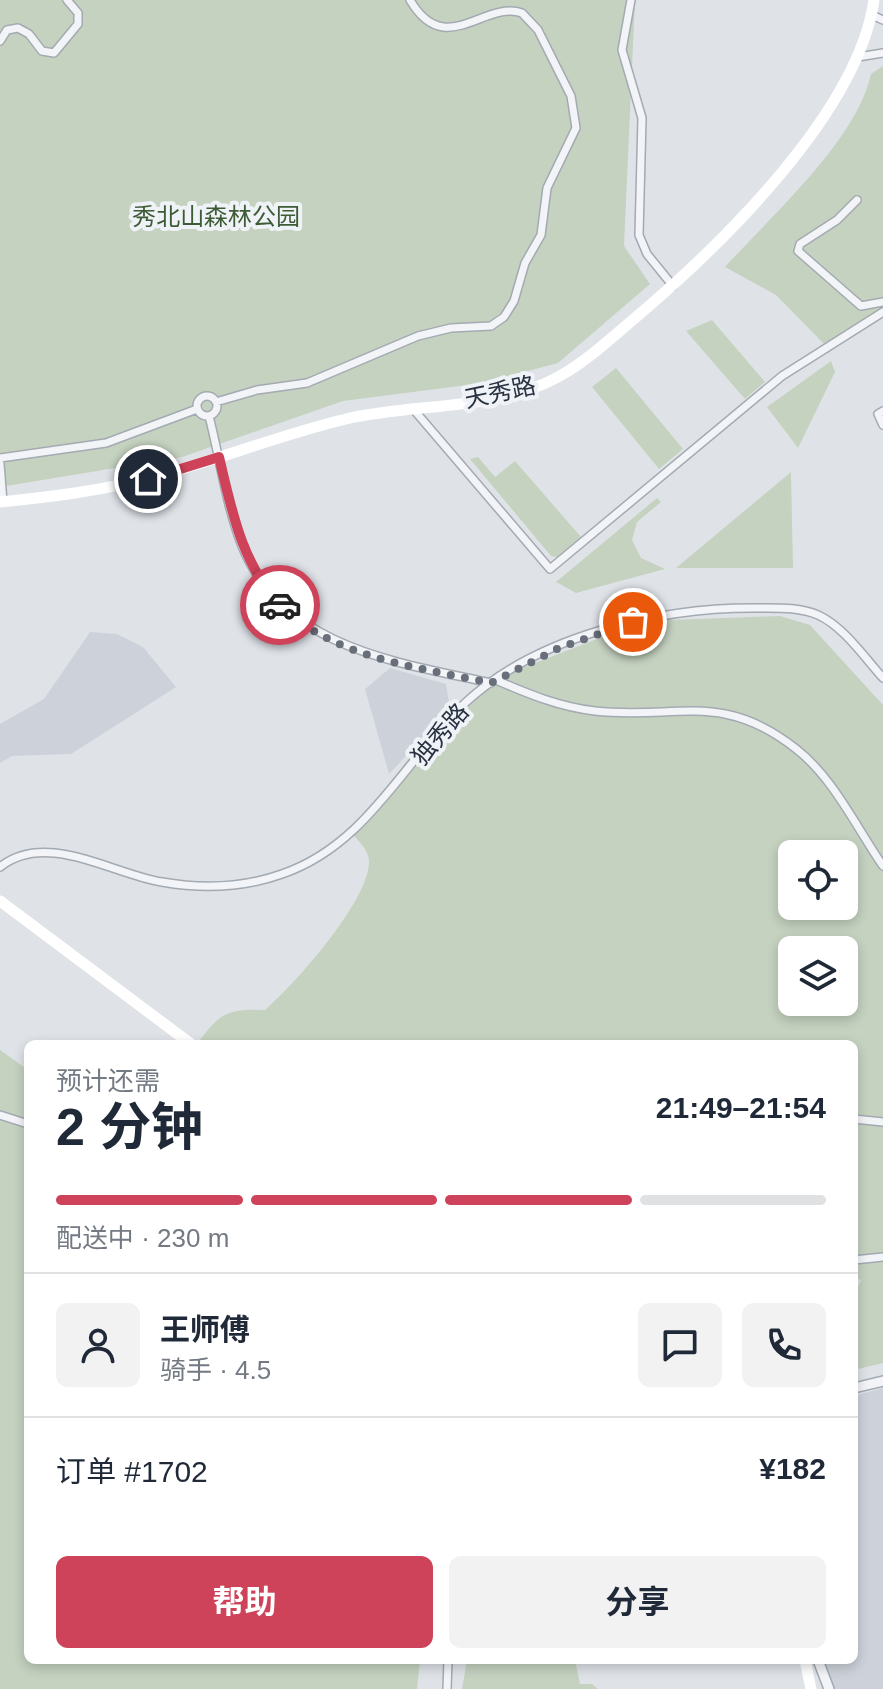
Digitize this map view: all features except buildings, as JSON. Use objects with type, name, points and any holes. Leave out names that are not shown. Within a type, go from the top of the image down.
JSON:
[{"type":"main road","name":"天秀路","points":[[1,502],[91,491],[148,479],[347,419],[499,396],[560,376],[673,286],[773,182],[831,103],[858,57],[877,18],[874,0]]},
{"type":"main road","points":[[0,901],[186,1040]]},
{"type":"main road","points":[[806,1664],[811,1689]]},
{"type":"street","points":[[0,41],[7,30],[18,28],[29,34],[42,51],[54,53],[78,24],[78,13],[67,0]]},
{"type":"street","points":[[1,502],[0,461],[106,443],[197,409],[203,397],[216,402],[257,390],[307,383],[429,332],[491,326],[499,321],[514,301],[525,263],[541,235],[547,188],[576,128],[571,96],[543,39],[522,13],[511,9],[463,26],[448,25],[423,19],[410,0]]},
{"type":"street","points":[[631,0],[622,50],[642,118],[639,235],[647,254],[673,286]]},
{"type":"street","points":[[858,57],[883,53]]},
{"type":"street","points":[[857,200],[837,220],[800,244],[798,251],[861,306],[883,302]]},
{"type":"street","points":[[412,408],[550,569],[782,376],[883,312]]},
{"type":"street","points":[[209,416],[216,410],[216,402]]},
{"type":"street","points":[[197,409],[209,416],[232,514],[248,559],[264,586],[292,616],[343,644],[494,681],[582,709],[624,712],[703,709],[753,723],[795,748],[813,766],[883,866]]},
{"type":"street","points":[[883,411],[878,414],[883,425]]},
{"type":"street","name":"独秀路","points":[[0,867],[20,856],[50,852],[140,878],[203,886],[252,882],[291,871],[323,855],[354,830],[456,712],[494,681],[559,648],[633,622],[677,612],[737,608],[791,609],[822,617],[883,678]]},
{"type":"street","points":[[0,1115],[24,1123]]},
{"type":"street","points":[[858,1119],[883,1122]]},
{"type":"street","points":[[858,1260],[883,1257]]},
{"type":"street","points":[[858,1387],[883,1381]]},
{"type":"street","points":[[447,1689],[448,1664]]},
{"type":"street","points":[[820,1664],[829,1689]]},
{"type":"shaded area","points":[[90,632],[117,634],[143,647],[176,687],[71,754],[12,756],[0,763],[0,724],[44,699]]},
{"type":"shaded area","points":[[390,668],[446,684],[450,709],[389,774],[365,689]]},
{"type":"shaded area","points":[[883,1388],[883,1689],[828,1689],[822,1664],[858,1664],[858,1395]]},
{"type":"green space","name":"秀北山森林公园","points":[[0,0],[635,0],[624,246],[650,284],[558,363],[483,383],[343,401],[182,457],[0,487]]},
{"type":"green space","points":[[883,66],[883,313],[827,347],[776,295],[725,267],[831,151],[863,99],[871,74]]},
{"type":"green space","points":[[712,320],[765,382],[745,399],[686,331]]},
{"type":"green space","points":[[831,361],[835,372],[798,448],[767,407]]},
{"type":"green space","points":[[616,368],[683,449],[659,469],[592,387]]},
{"type":"green space","points":[[478,457],[495,477],[515,461],[581,537],[557,557],[551,556],[470,459]]},
{"type":"green space","points":[[791,472],[793,568],[676,568]]},
{"type":"green space","points":[[657,498],[661,502],[637,522],[632,540],[641,558],[665,569],[576,593],[556,582]]},
{"type":"green space","points":[[780,616],[810,625],[883,705],[883,1363],[858,1369],[858,1287],[861,1280],[858,1279],[858,1040],[200,1040],[225,1015],[265,1010],[328,942],[356,899],[369,863],[366,850],[350,832],[445,714],[499,677],[623,629],[669,620]]},
{"type":"green space","points":[[0,1050],[24,1067],[24,1664],[420,1664],[417,1689],[0,1689]]},
{"type":"green space","points":[[466,1664],[576,1664],[580,1684],[592,1684],[598,1689],[462,1689]]},
{"type":"way so far","points":[[280,605],[307,628],[343,644],[491,683],[559,648],[633,622]]},
{"type":"route","points":[[148,479],[219,457],[242,545],[255,573],[280,605]]}]
